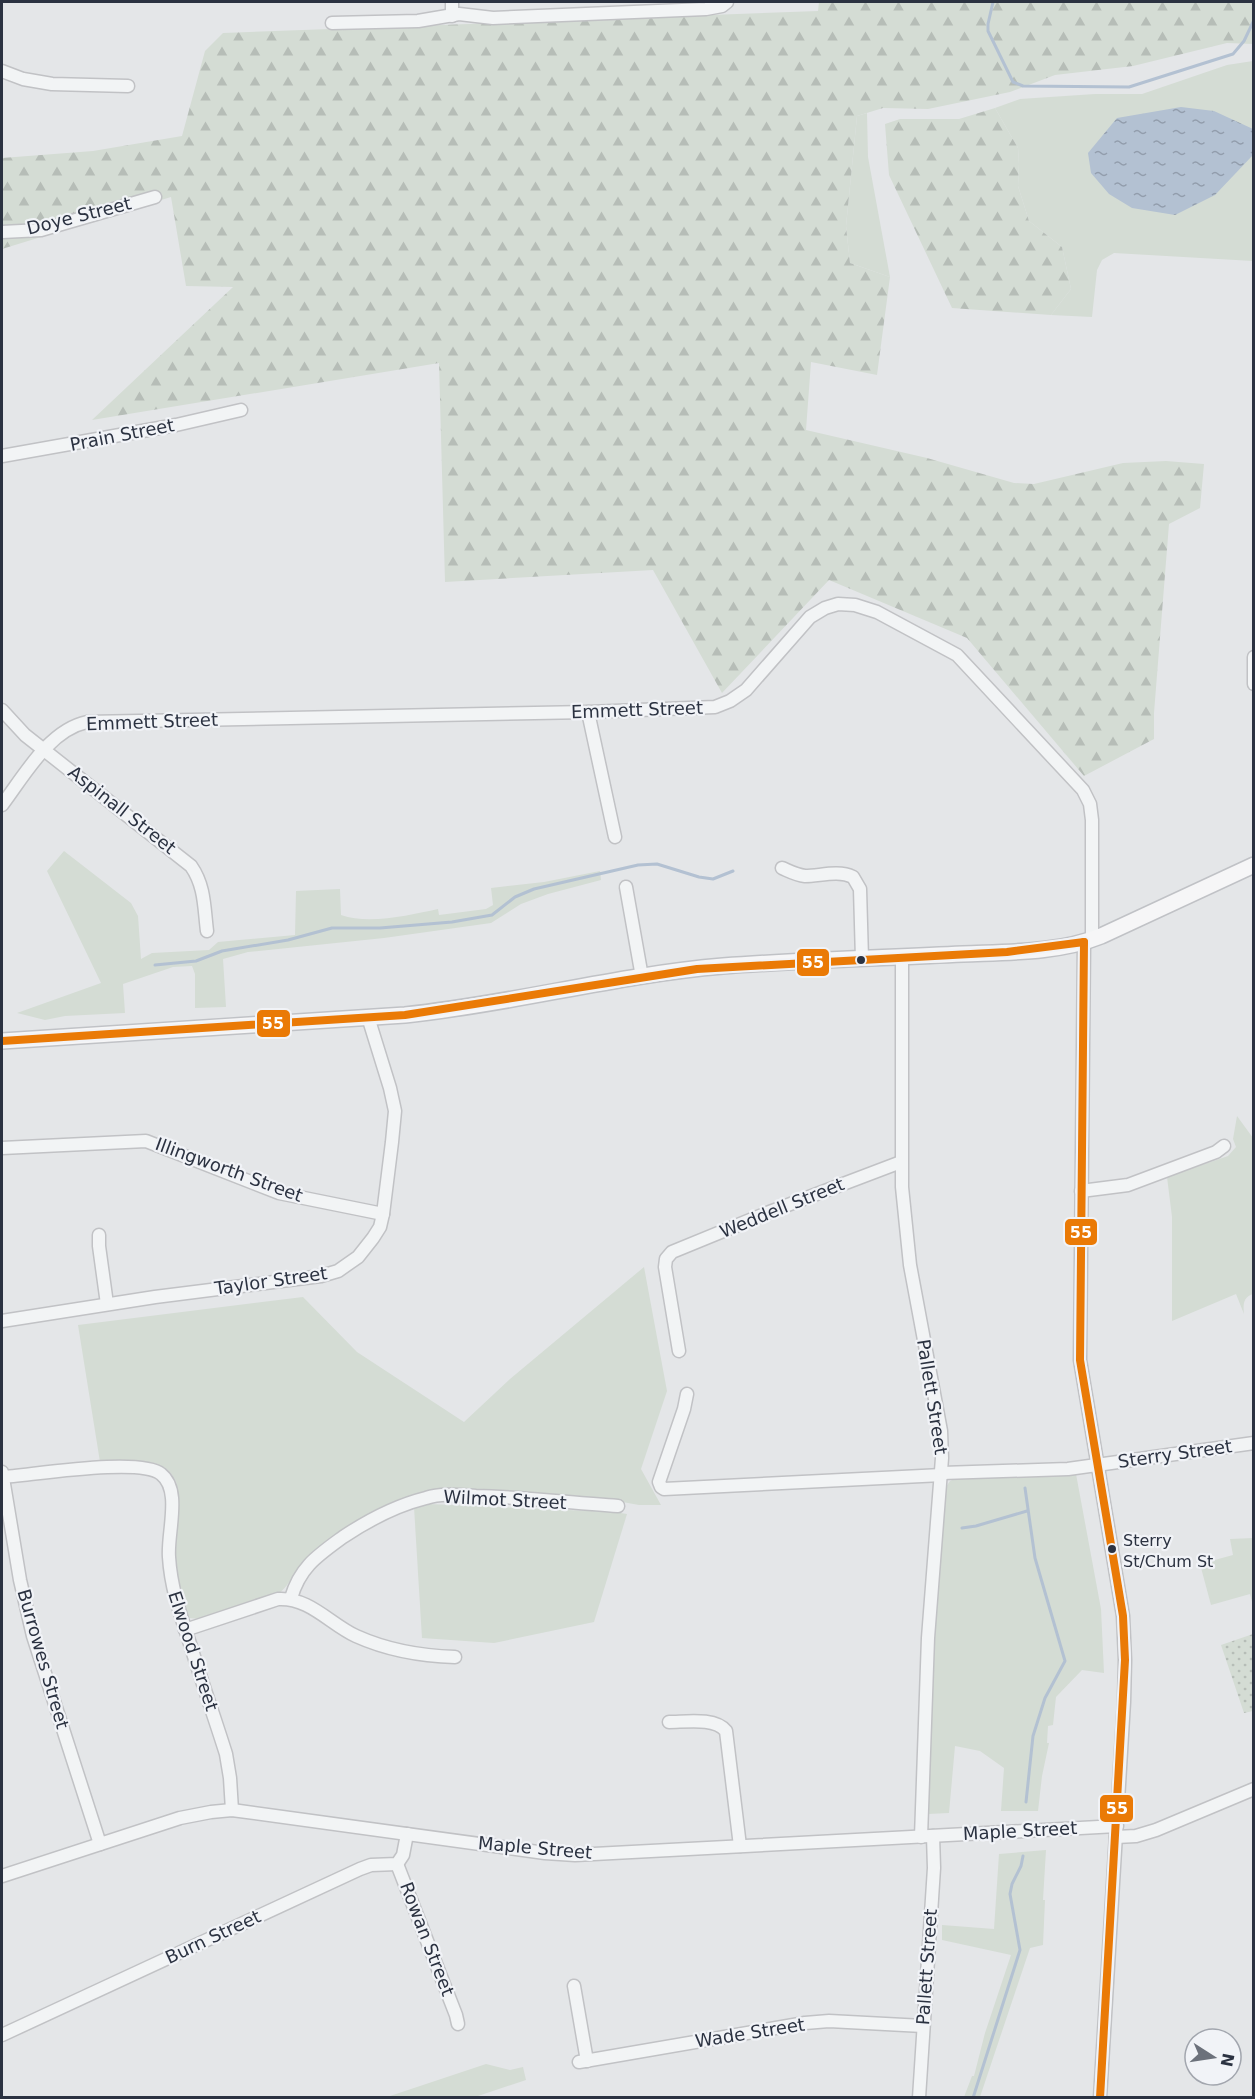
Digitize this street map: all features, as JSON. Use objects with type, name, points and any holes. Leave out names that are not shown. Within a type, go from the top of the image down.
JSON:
[{"type":"main road","points":[[2,1041],[445,1010],[663,973],[726,966],[1007,952],[1088,941],[1254,865]]},
{"type":"street","points":[[452,2],[452,16]]},
{"type":"street","points":[[332,23],[396,22],[452,16],[469,9],[493,18],[706,9],[722,6],[727,2]]},
{"type":"street","points":[[2,71],[23,79],[52,84],[128,86]]},
{"type":"street","name":"Doye Street","points":[[2,232],[41,230],[155,197]]},
{"type":"street","name":"Prain Street","points":[[2,456],[165,428],[241,410]]},
{"type":"street","name":"Emmett Street","points":[[2,805],[44,750],[60,733],[78,724],[715,707],[730,701],[746,690],[810,617],[825,608],[838,604],[855,605],[877,612],[937,642],[957,655],[1083,790],[1090,804],[1092,820],[1081,1191],[1080,1360],[1125,1638],[1125,1680],[1100,2097]]},
{"type":"street","points":[[1254,657],[1254,684]]},
{"type":"street","name":"Aspinall Street","points":[[2,710],[25,735],[191,866],[203,890],[207,931]]},
{"type":"street","points":[[588,712],[615,837]]},
{"type":"street","points":[[782,868],[804,876],[840,874],[853,877],[860,890],[862,959]]},
{"type":"street","points":[[626,887],[642,977]]},
{"type":"street","name":"Pallett Street","points":[[902,957],[901,1162],[908,1249],[941,1431],[942,1474],[928,1638],[927,1837],[934,1868],[919,2097]]},
{"type":"street","name":"Taylor Street","points":[[2,1321],[107,1304],[329,1274],[348,1265],[367,1247],[380,1227],[395,1111],[368,1017]]},
{"type":"street","name":"Illingworth Street","points":[[2,1148],[146,1140],[279,1193],[383,1214]]},
{"type":"street","points":[[1081,1191],[1128,1185],[1216,1152],[1224,1146]]},
{"type":"street","name":"Weddell Street","points":[[679,1351],[665,1267],[666,1259],[672,1252],[901,1162]]},
{"type":"street","points":[[99,1235],[107,1304]]},
{"type":"street","points":[[687,1394],[659,1482],[661,1487],[667,1490],[942,1474],[1068,1470],[1097,1466]]},
{"type":"street","name":"Sterry Street","points":[[1097,1466],[1143,1457],[1254,1443]]},
{"type":"street","name":"Elwood Street","points":[[2,1474],[126,1466],[151,1469],[160,1473],[167,1480],[173,1500],[168,1547],[172,1585],[226,1754],[232,1810]]},
{"type":"street","name":"Burrowes Street","points":[[2,1474],[20,1580],[33,1636],[100,1844]]},
{"type":"street","name":"Wilmot Street","points":[[291,1598],[298,1577],[329,1547],[367,1523],[426,1498],[439,1496],[499,1497],[618,1506]]},
{"type":"street","points":[[185,1630],[278,1599],[291,1598],[304,1603],[349,1632],[366,1640],[417,1654],[455,1657]]},
{"type":"street","points":[[669,1722],[713,1723],[723,1727],[726,1731],[740,1846]]},
{"type":"street","name":"Maple Street","points":[[2,1876],[187,1816],[232,1810],[545,1853],[575,1855],[927,1837],[1116,1831],[1136,1836],[1156,1830],[1254,1789]]},
{"type":"street","points":[[398,1864],[403,1856],[407,1834]]},
{"type":"street","name":"Rowan Street","points":[[398,1864],[461,2019]]},
{"type":"street","name":"Burn Street","points":[[2,2035],[360,1869],[371,1865],[398,1864]]},
{"type":"street","name":"Wade Street","points":[[574,1986],[583,2061],[805,2023],[829,2021],[923,2026]]},
{"type":"green space","points":[[819,2],[1253,2],[1253,44],[1227,43],[1133,66],[1055,75],[1010,92],[928,109],[883,108],[857,116],[846,226],[850,263],[890,277],[877,375],[811,362],[806,430],[927,458],[1014,483],[1034,484],[1123,463],[1166,461],[1204,464],[1200,508],[1169,524],[1154,713],[1154,739],[1084,776],[967,638],[829,580],[722,693],[653,570],[445,582],[439,363],[92,420],[233,287],[186,286],[171,197],[2,249],[2,158],[93,151],[182,136],[205,51],[223,33],[818,11]]},
{"type":"green space","points":[[1253,61],[1253,261],[1114,253],[1102,260],[1097,270],[1092,317],[1051,315],[1071,289],[1062,247],[1029,221],[1018,186],[1018,148],[995,108],[1020,99],[1095,94],[1142,94],[1227,65]]},
{"type":"green space","points":[[995,108],[1018,148],[1018,186],[1029,221],[1062,247],[1071,289],[1051,315],[952,308],[889,175],[885,124],[900,119],[959,119]]},
{"type":"green space","points":[[867,113],[868,157],[890,277],[850,263],[846,226],[857,116]]},
{"type":"green space","points":[[64,851],[131,903],[138,916],[141,959],[152,953],[209,950],[218,942],[295,935],[296,891],[340,889],[341,915],[377,919],[438,909],[439,915],[486,909],[493,905],[491,888],[544,882],[600,871],[601,880],[548,894],[521,904],[491,923],[384,938],[248,952],[223,959],[226,1007],[195,1008],[195,974],[192,966],[173,967],[123,984],[125,1013],[65,1016],[45,1020],[17,1013],[101,983],[47,871]]},
{"type":"green space","points":[[1237,1116],[1253,1138],[1253,1294],[1244,1302],[1244,1314],[1236,1294],[1172,1321],[1172,1217],[1167,1177],[1228,1156],[1236,1147],[1233,1139]]},
{"type":"green space","points":[[644,1267],[667,1391],[641,1469],[661,1505],[433,1491],[306,1559],[278,1594],[199,1619],[189,1618],[178,1591],[174,1552],[178,1496],[174,1477],[161,1466],[144,1461],[100,1462],[78,1325],[303,1297],[357,1352],[464,1422],[510,1379]]},
{"type":"green space","points":[[1076,1474],[1101,1609],[1104,1673],[1082,1670],[1056,1697],[1053,1725],[1048,1726],[1047,1743],[1049,1743],[1038,1811],[1001,1811],[1004,1768],[980,1751],[955,1746],[949,1813],[928,1814],[933,1634],[946,1487],[956,1478]]},
{"type":"green space","points":[[429,1504],[627,1514],[594,1622],[494,1643],[422,1638],[414,1507]]},
{"type":"green space","points":[[1253,1538],[1253,1606],[1250,1594],[1211,1605],[1200,1564],[1233,1555],[1230,1539]]},
{"type":"green space","points":[[1253,1634],[1253,1711],[1244,1713],[1221,1645]]},
{"type":"green space","points":[[1046,1850],[1043,1945],[1030,1948],[980,2097],[964,2097],[972,2076],[974,2076],[985,2033],[1011,1955],[942,1940],[942,1925],[994,1929],[999,1854]]},
{"type":"green space","points":[[486,2064],[510,2070],[523,2067],[526,2080],[475,2097],[387,2097]]},
{"type":"water","points":[[1181,107],[1214,111],[1253,129],[1253,155],[1215,195],[1175,215],[1132,208],[1109,194],[1091,173],[1088,153],[1117,118]]},
{"type":"waterway","points":[[993,2],[988,31],[1013,82],[1023,86],[1129,87],[1233,54],[1244,41],[1254,20]]},
{"type":"waterway","points":[[155,965],[196,961],[222,951],[288,940],[332,928],[380,928],[452,922],[492,915],[515,897],[534,889],[638,865],[657,864],[713,879],[733,871]]},
{"type":"waterway","points":[[1025,1488],[1035,1558],[1065,1661],[1045,1698],[1033,1736],[1026,1802]]},
{"type":"waterway","points":[[962,1528],[1027,1511]]},
{"type":"waterway","points":[[973,2098],[1020,1950],[1010,1894],[1023,1856]]},
{"type":"transit line","name":"55","points":[[1084,942],[1080,1360],[1123,1616],[1125,1660],[1100,2098]]},
{"type":"transit line","name":"55","points":[[2,1041],[405,1015],[697,969],[1007,952],[1084,942]]},
{"type":"place","name":"Sterry St/Chum St","points":[[1112,1549]]}]
